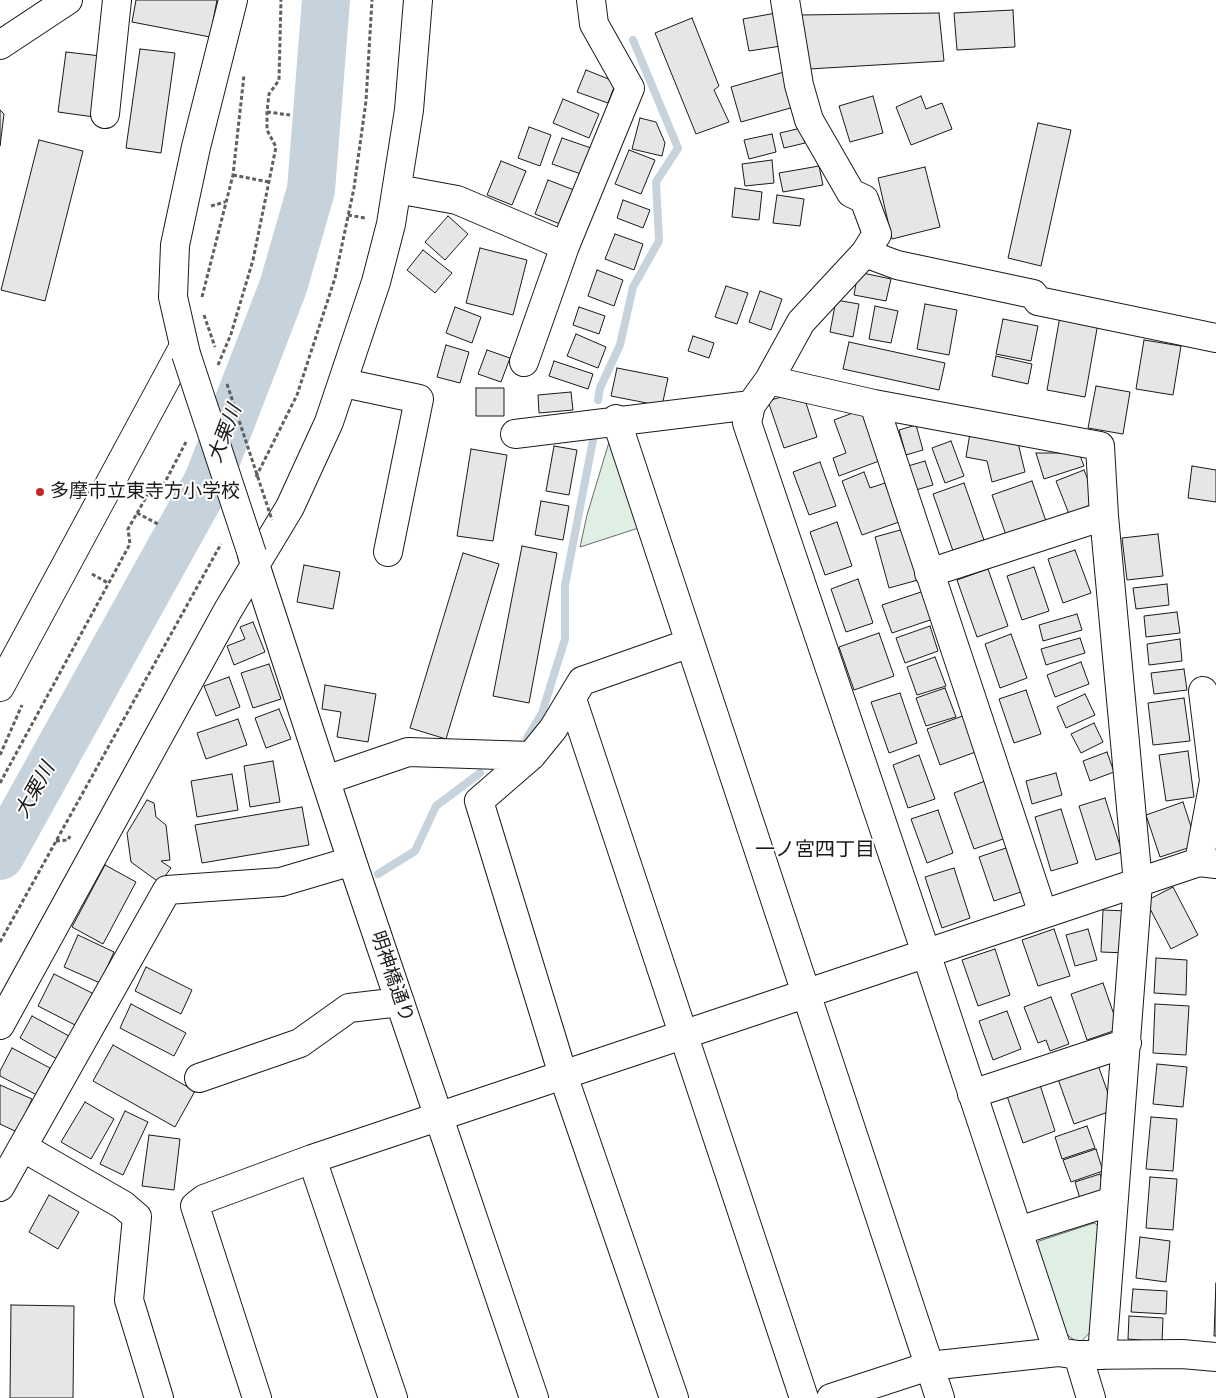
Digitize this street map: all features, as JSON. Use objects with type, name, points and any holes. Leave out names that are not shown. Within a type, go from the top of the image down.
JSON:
[{"type":"street","points":[[0,45],[68,0]]},
{"type":"street","points":[[105,114],[117,0]]},
{"type":"street","name":"明神橋通り","points":[[233,0],[196,147],[175,245],[173,297],[185,350],[352,862],[534,1398]]},
{"type":"street","points":[[0,1025],[254,560],[290,507],[329,422],[344,383],[376,282],[397,189],[409,110],[418,0]]},
{"type":"street","points":[[524,362],[565,246],[630,88],[594,24],[591,0]]},
{"type":"street","points":[[785,0],[798,85],[809,120],[851,193],[864,199],[877,234],[865,253],[801,322],[769,380],[751,405],[747,423],[1018,1231],[1079,1354],[1091,1398]]},
{"type":"street","points":[[397,189],[457,200],[565,246]]},
{"type":"street","points":[[865,253],[897,265],[1033,294],[1038,301],[1208,336]]},
{"type":"street","points":[[0,687],[185,350]]},
{"type":"street","points":[[769,380],[874,404],[1100,446],[1104,516],[1138,883],[1127,1043],[1113,1201],[1079,1354]]},
{"type":"street","points":[[344,383],[419,399],[388,552]]},
{"type":"street","points":[[874,404],[1043,914]]},
{"type":"street","points":[[515,434],[616,420],[751,405]]},
{"type":"street","points":[[616,420],[940,1398]]},
{"type":"street","points":[[929,573],[1104,516]]},
{"type":"street","points":[[674,1398],[563,1075],[479,801],[531,756],[553,729],[582,681],[690,642]]},
{"type":"street","points":[[258,1398],[195,1206],[204,1199],[312,1159],[926,953],[1138,883],[1208,863],[1214,781],[1202,691]]},
{"type":"street","points":[[572,699],[804,1398]]},
{"type":"street","points":[[326,780],[408,752],[531,756]]},
{"type":"street","points":[[0,1187],[24,1148],[167,890],[281,882],[352,862]]},
{"type":"street","points":[[199,1078],[300,1043],[349,1008],[400,1002]]},
{"type":"street","points":[[972,1094],[1127,1043]]},
{"type":"street","points":[[24,1148],[123,1205],[137,1217],[129,1300],[159,1398]]},
{"type":"street","points":[[312,1159],[393,1398]]},
{"type":"street","points":[[1018,1231],[1113,1201]]},
{"type":"street","points":[[831,1398],[929,1366],[1079,1354],[1182,1354],[1216,1357]]},
{"type":"path","points":[[200,304],[232,175],[245,67]]},
{"type":"path","points":[[268,112],[290,115]]},
{"type":"path","points":[[232,175],[269,182]]},
{"type":"path","points":[[202,309],[223,371]]},
{"type":"path","points":[[226,380],[272,520]]},
{"type":"path","points":[[137,513],[158,524]]},
{"type":"path","points":[[86,570],[108,584]]},
{"type":"green space","points":[[616,419],[651,524],[580,547],[587,515]]},
{"type":"green space","points":[[1094,1223],[1103,1228],[1094,1328],[1079,1344],[1064,1332],[1034,1252],[1039,1241]]},
{"type":"building","points":[[136,0],[217,0],[210,37],[132,22]]},
{"type":"building","points":[[1013,10],[1015,47],[957,50],[954,13]]},
{"type":"building","points":[[776,13],[781,46],[749,51],[743,19]]},
{"type":"building","points":[[939,13],[944,61],[809,69],[801,15]]},
{"type":"building","points":[[692,18],[719,86],[714,90],[729,122],[696,134],[655,33]]},
{"type":"building","points":[[140,49],[175,53],[161,153],[126,148]]},
{"type":"building","points":[[66,52],[101,56],[94,117],[58,112]]},
{"type":"building","points":[[586,70],[616,82],[608,103],[577,92]]},
{"type":"building","points":[[784,72],[794,107],[741,122],[731,87]]},
{"type":"building","points":[[873,96],[883,133],[850,142],[839,106]]},
{"type":"building","points":[[921,96],[926,109],[942,103],[952,129],[911,145],[896,107]]},
{"type":"building","points":[[563,99],[599,114],[589,138],[553,123]]},
{"type":"building","points":[[0,110],[4,114],[0,146]]},
{"type":"building","points":[[640,118],[656,122],[665,143],[662,156],[632,149]]},
{"type":"building","points":[[1038,123],[1071,130],[1041,266],[1008,258]]},
{"type":"building","points":[[529,127],[551,135],[540,166],[518,158]]},
{"type":"building","points":[[801,128],[805,143],[784,148],[780,133]]},
{"type":"building","points":[[772,134],[776,152],[749,159],[744,140]]},
{"type":"building","points":[[562,138],[591,148],[581,174],[552,164]]},
{"type":"building","points":[[39,140],[83,151],[45,301],[1,290]]},
{"type":"building","points":[[629,150],[655,160],[641,194],[615,184]]},
{"type":"building","points":[[772,160],[774,183],[745,186],[742,164]]},
{"type":"building","points":[[501,161],[526,171],[512,205],[487,195]]},
{"type":"building","points":[[819,166],[823,185],[783,192],[779,173]]},
{"type":"building","points":[[925,167],[940,227],[892,239],[878,178]]},
{"type":"building","points":[[548,180],[574,190],[560,224],[535,214]]},
{"type":"building","points":[[735,188],[762,192],[759,220],[732,217]]},
{"type":"building","points":[[777,195],[804,199],[800,226],[773,223]]},
{"type":"building","points":[[623,200],[650,210],[643,228],[617,218]]},
{"type":"building","points":[[448,216],[468,234],[445,260],[425,242]]},
{"type":"building","points":[[615,234],[643,244],[634,270],[605,259]]},
{"type":"building","points":[[480,248],[527,260],[513,315],[466,303]]},
{"type":"building","points":[[423,250],[452,273],[435,293],[407,270]]},
{"type":"building","points":[[597,270],[623,280],[614,306],[588,296]]},
{"type":"building","points":[[858,272],[891,279],[886,301],[854,295]]},
{"type":"building","points":[[726,286],[748,293],[737,324],[715,317]]},
{"type":"building","points":[[760,291],[782,299],[771,330],[749,322]]},
{"type":"building","points":[[836,300],[859,304],[853,337],[830,332]]},
{"type":"building","points":[[925,304],[957,310],[949,355],[917,349]]},
{"type":"building","points":[[875,306],[898,311],[891,343],[869,339]]},
{"type":"building","points":[[455,307],[481,317],[472,343],[446,333]]},
{"type":"building","points":[[579,307],[605,316],[599,334],[573,325]]},
{"type":"building","points":[[1060,316],[1098,323],[1085,397],[1047,390]]},
{"type":"building","points":[[1003,319],[1038,326],[1031,361],[996,354]]},
{"type":"building","points":[[576,334],[606,347],[598,368],[567,356]]},
{"type":"building","points":[[693,336],[714,343],[709,358],[688,351]]},
{"type":"building","points":[[1144,340],[1181,346],[1173,395],[1136,389]]},
{"type":"building","points":[[849,342],[945,363],[939,390],[843,369]]},
{"type":"building","points":[[446,345],[469,352],[460,383],[437,377]]},
{"type":"building","points":[[487,350],[510,358],[501,382],[478,374]]},
{"type":"building","points":[[996,356],[1032,364],[1028,384],[992,376]]},
{"type":"building","points":[[554,361],[593,374],[588,389],[549,376]]},
{"type":"building","points":[[617,368],[668,378],[662,406],[611,396]]},
{"type":"building","points":[[1096,386],[1130,392],[1123,434],[1088,428]]},
{"type":"building","points":[[476,388],[504,388],[504,416],[476,416]]},
{"type":"building","points":[[571,392],[573,410],[539,413],[538,395]]},
{"type":"building","points":[[781,397],[806,403],[817,437],[784,448],[768,401]]},
{"type":"building","points":[[861,410],[879,461],[839,476],[833,458],[846,453],[834,420]]},
{"type":"building","points":[[916,425],[923,450],[906,455],[899,430]]},
{"type":"building","points":[[970,433],[1018,443],[1025,472],[992,482],[987,461],[966,457]]},
{"type":"building","points":[[951,441],[964,476],[945,483],[932,448]]},
{"type":"building","points":[[554,446],[577,450],[569,495],[546,491]]},
{"type":"building","points":[[471,449],[507,455],[493,541],[457,536]]},
{"type":"building","points":[[1036,453],[1079,453],[1084,466],[1044,479]]},
{"type":"building","points":[[925,461],[933,485],[916,490],[908,466]]},
{"type":"building","points":[[820,462],[836,506],[809,515],[793,472]]},
{"type":"building","points":[[1192,466],[1216,470],[1216,502],[1188,498]]},
{"type":"building","points":[[1084,470],[1097,502],[1069,514],[1056,481]]},
{"type":"building","points":[[864,472],[870,488],[885,483],[899,522],[862,535],[842,481]]},
{"type":"building","points":[[1032,481],[1047,524],[1007,538],[992,495]]},
{"type":"building","points":[[964,483],[984,540],[953,551],[933,494]]},
{"type":"building","points":[[541,501],[569,506],[563,540],[535,535]]},
{"type":"building","points":[[837,522],[852,566],[825,575],[810,532]]},
{"type":"building","points":[[904,529],[918,580],[889,588],[875,537]]},
{"type":"building","points":[[1158,534],[1163,576],[1127,580],[1122,538]]},
{"type":"building","points":[[522,546],[557,553],[529,703],[493,696]]},
{"type":"building","points":[[1075,550],[1091,593],[1063,603],[1048,559]]},
{"type":"building","points":[[463,553],[499,564],[446,739],[410,728]]},
{"type":"building","points":[[304,565],[340,572],[333,609],[297,602]]},
{"type":"building","points":[[1034,567],[1049,611],[1022,620],[1007,576]]},
{"type":"building","points":[[988,569],[1008,626],[977,637],[957,580]]},
{"type":"building","points":[[858,579],[873,623],[846,632],[831,589]]},
{"type":"building","points":[[1167,584],[1169,605],[1136,609],[1133,588]]},
{"type":"building","points":[[924,591],[933,619],[892,633],[882,605]]},
{"type":"building","points":[[1177,612],[1180,633],[1146,637],[1144,616]]},
{"type":"building","points":[[1077,614],[1082,630],[1043,641],[1039,625]]},
{"type":"building","points":[[253,622],[265,652],[234,665],[227,646],[245,639],[240,627]]},
{"type":"building","points":[[930,626],[938,651],[905,663],[896,638]]},
{"type":"building","points":[[879,633],[894,676],[854,690],[839,647]]},
{"type":"building","points":[[1011,634],[1027,678],[1000,688],[985,644]]},
{"type":"building","points":[[1080,638],[1085,653],[1046,665],[1041,649]]},
{"type":"building","points":[[1180,639],[1182,661],[1149,665],[1147,644]]},
{"type":"building","points":[[935,657],[946,686],[917,695],[907,667]]},
{"type":"building","points":[[1081,662],[1089,684],[1055,697],[1047,675]]},
{"type":"building","points":[[269,664],[281,699],[253,708],[241,673]]},
{"type":"building","points":[[1184,669],[1187,690],[1154,694],[1151,673]]},
{"type":"building","points":[[229,677],[240,707],[216,716],[204,686]]},
{"type":"building","points":[[325,685],[376,694],[368,742],[337,737],[341,712],[322,709]]},
{"type":"building","points":[[945,688],[956,717],[926,726],[916,698]]},
{"type":"building","points":[[1026,690],[1041,734],[1014,743],[999,699]]},
{"type":"building","points":[[900,693],[917,743],[889,753],[871,702]]},
{"type":"building","points":[[1085,694],[1095,715],[1066,728],[1057,707]]},
{"type":"building","points":[[1184,698],[1190,741],[1153,745],[1148,703]]},
{"type":"building","points":[[279,709],[291,739],[266,748],[255,718]]},
{"type":"building","points":[[968,714],[981,750],[940,765],[927,729]]},
{"type":"building","points":[[238,719],[247,745],[206,759],[197,733]]},
{"type":"building","points":[[1094,723],[1103,742],[1081,753],[1071,734]]},
{"type":"building","points":[[1188,751],[1194,797],[1166,801],[1159,755]]},
{"type":"building","points":[[1107,752],[1114,772],[1090,781],[1083,761]]},
{"type":"building","points":[[919,755],[935,799],[908,808],[893,765]]},
{"type":"building","points":[[273,761],[280,802],[250,807],[244,766]]},
{"type":"building","points":[[1056,773],[1062,795],[1032,804],[1026,781]]},
{"type":"building","points":[[232,774],[238,810],[197,817],[191,781]]},
{"type":"building","points":[[985,781],[1006,838],[974,849],[954,793]]},
{"type":"building","points":[[1105,798],[1122,852],[1096,860],[1079,806]]},
{"type":"building","points":[[147,800],[154,803],[156,817],[166,825],[170,860],[161,861],[171,868],[160,883],[131,862],[127,833]]},
{"type":"building","points":[[1183,802],[1197,845],[1160,857],[1146,815]]},
{"type":"building","points":[[302,807],[309,845],[202,863],[195,825]]},
{"type":"building","points":[[1061,809],[1078,863],[1051,871],[1035,817]]},
{"type":"building","points":[[938,810],[953,853],[927,863],[911,819]]},
{"type":"building","points":[[1006,848],[1021,892],[994,901],[979,857]]},
{"type":"building","points":[[105,865],[136,882],[103,944],[72,927]]},
{"type":"building","points":[[954,868],[970,918],[942,928],[925,877]]},
{"type":"building","points":[[1173,887],[1198,935],[1171,949],[1146,901]]},
{"type":"building","points":[[1103,910],[1128,911],[1127,953],[1101,952]]},
{"type":"building","points":[[1054,929],[1070,976],[1038,986],[1022,940]]},
{"type":"building","points":[[1088,929],[1097,960],[1075,966],[1066,935]]},
{"type":"building","points":[[78,935],[114,952],[100,983],[64,967]]},
{"type":"building","points":[[995,949],[1010,995],[978,1006],[962,960]]},
{"type":"building","points":[[1156,958],[1187,960],[1186,995],[1154,993]]},
{"type":"building","points":[[146,967],[192,990],[181,1014],[135,991]]},
{"type":"building","points":[[54,974],[94,994],[77,1026],[38,1006]]},
{"type":"building","points":[[1103,983],[1119,1029],[1087,1040],[1071,994]]},
{"type":"building","points":[[1051,997],[1069,1044],[1050,1051],[1046,1040],[1038,1043],[1024,1007]]},
{"type":"building","points":[[131,1004],[186,1033],[174,1056],[120,1028]]},
{"type":"building","points":[[1155,1004],[1189,1006],[1186,1055],[1153,1053]]},
{"type":"building","points":[[1007,1011],[1021,1049],[993,1060],[979,1021]]},
{"type":"building","points":[[32,1016],[69,1036],[57,1059],[20,1038]]},
{"type":"building","points":[[113,1045],[195,1091],[175,1127],[93,1081]]},
{"type":"building","points":[[12,1048],[50,1068],[37,1095],[0,1076],[0,1071]]},
{"type":"building","points":[[1157,1064],[1187,1067],[1183,1107],[1153,1104]]},
{"type":"building","points":[[1098,1065],[1114,1110],[1074,1124],[1058,1079]]},
{"type":"building","points":[[0,1085],[32,1099],[17,1132],[0,1124]]},
{"type":"building","points":[[1040,1085],[1055,1131],[1023,1143],[1007,1096]]},
{"type":"building","points":[[85,1102],[114,1119],[91,1159],[61,1142]]},
{"type":"building","points":[[125,1111],[148,1122],[123,1175],[100,1164]]},
{"type":"building","points":[[1151,1117],[1177,1119],[1173,1171],[1146,1169]]},
{"type":"building","points":[[1087,1126],[1095,1148],[1062,1159],[1055,1137]]},
{"type":"building","points":[[149,1135],[180,1139],[174,1190],[142,1186]]},
{"type":"building","points":[[1096,1149],[1103,1171],[1071,1182],[1063,1160]]},
{"type":"building","points":[[1100,1174],[1106,1194],[1081,1202],[1075,1182]]},
{"type":"building","points":[[1150,1177],[1177,1179],[1173,1230],[1146,1228]]},
{"type":"building","points":[[49,1195],[79,1212],[58,1249],[29,1232]]},
{"type":"building","points":[[1140,1237],[1170,1241],[1166,1282],[1136,1278]]},
{"type":"building","points":[[1216,1283],[1216,1336],[1214,1336]]},
{"type":"building","points":[[1133,1289],[1167,1291],[1166,1314],[1131,1312]]},
{"type":"building","points":[[11,1305],[74,1306],[73,1398],[10,1398]]},
{"type":"building","points":[[1129,1316],[1163,1318],[1162,1342],[1128,1339]]},
{"type":"waterway","name":"大栗川","points":[[0,856],[208,481],[283,287],[311,190],[326,0]]},
{"type":"waterway","points":[[598,400],[600,388],[620,345],[633,287],[659,241],[656,182],[678,148],[633,40]]},
{"type":"waterway","points":[[527,738],[542,713],[565,639],[565,585],[594,435]]},
{"type":"waterway","points":[[378,874],[415,851],[436,806],[480,773]]},
{"type":"place","name":"多摩市立東寺方小学校","points":[[40,492]]},
{"type":"district","name":"一ノ宮四丁目","points":[[815,851]]}]
